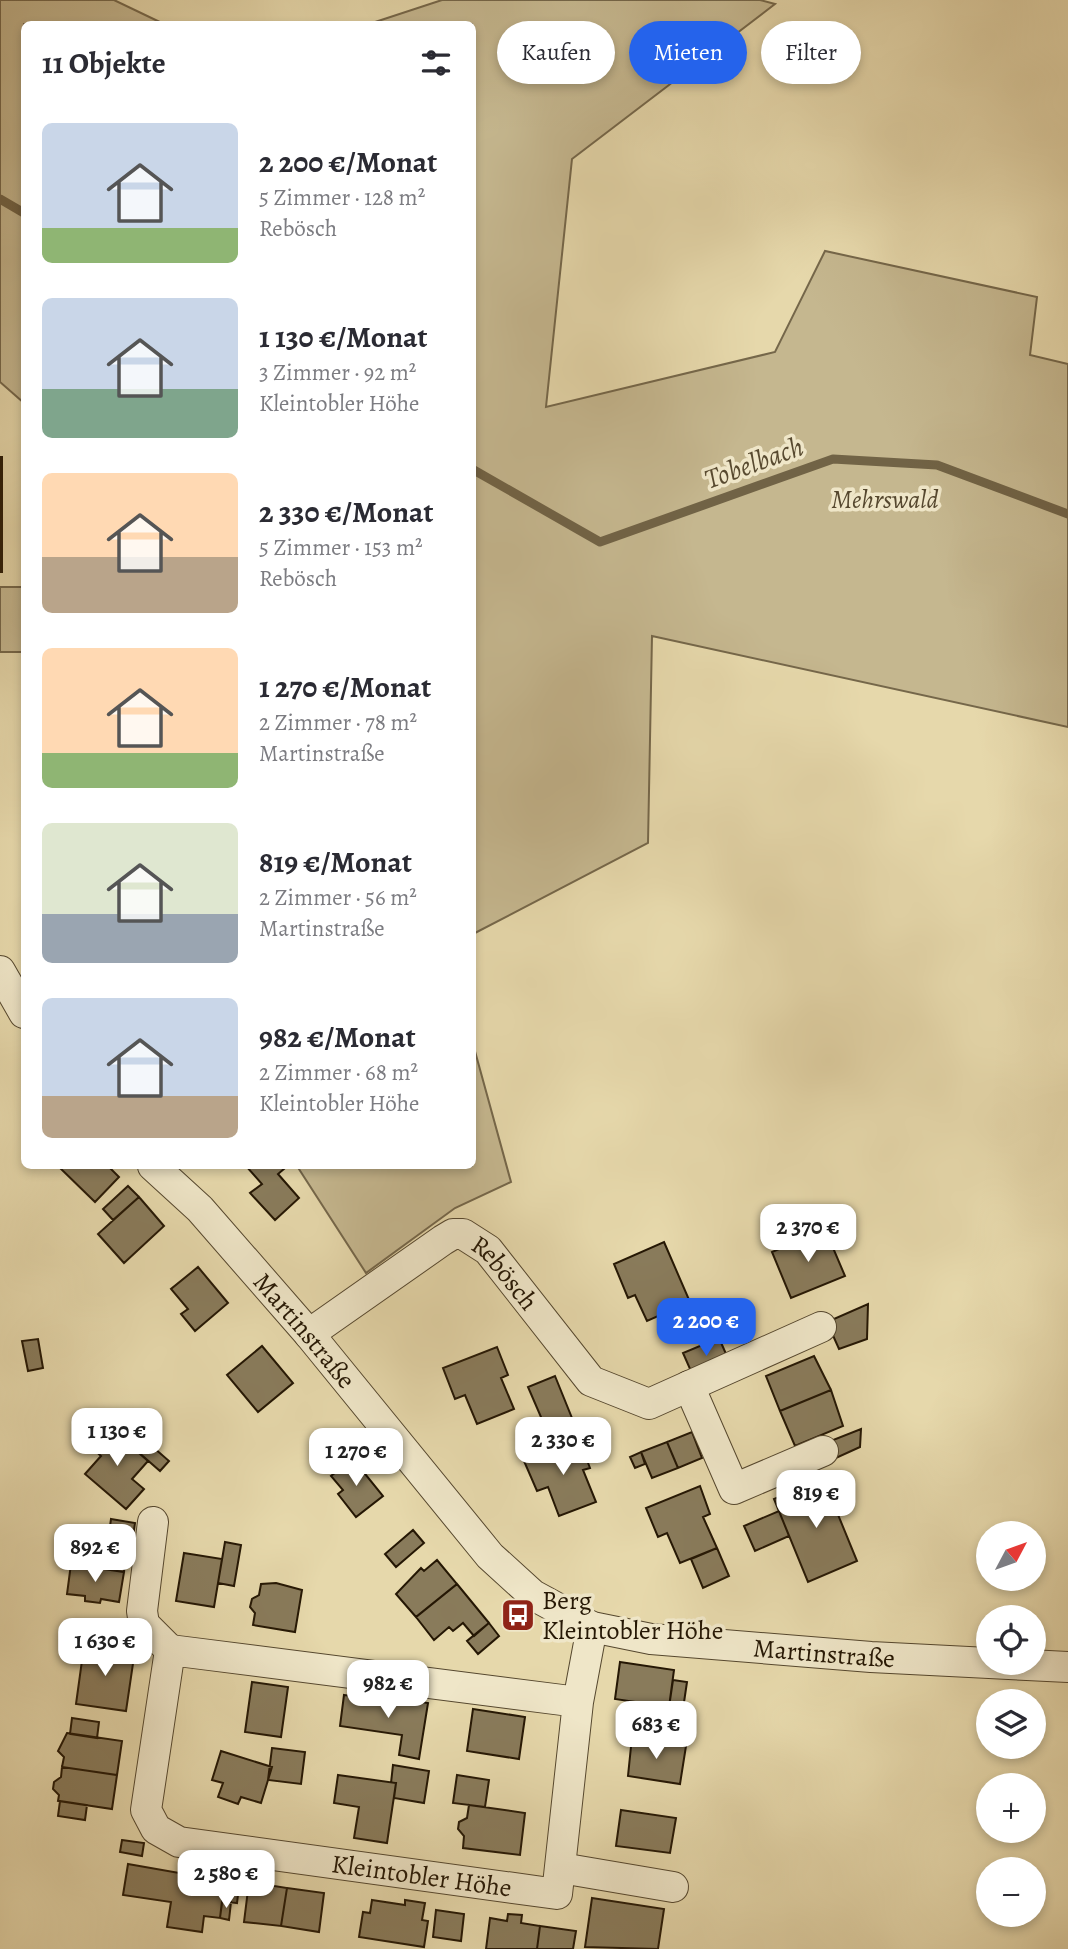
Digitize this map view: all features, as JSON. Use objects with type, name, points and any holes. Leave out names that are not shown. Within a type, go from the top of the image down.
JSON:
[{"type":"street","points":[[0,971],[21,1008]]},
{"type":"street","name":"Martinstraße","points":[[156,1169],[200,1209],[309,1334],[490,1556],[533,1595],[592,1627],[651,1640],[871,1657],[1068,1667]]},
{"type":"street","name":"Rebösch","points":[[309,1334],[443,1240],[453,1234],[463,1234],[488,1250],[591,1381],[649,1404],[689,1386]]},
{"type":"street","points":[[821,1327],[689,1386],[734,1489],[823,1451]]},
{"type":"street","points":[[153,1522],[142,1611],[144,1624],[170,1650],[578,1702]]},
{"type":"street","name":"Kleintobler Höhe","points":[[170,1650],[146,1810],[156,1829],[179,1842],[557,1894],[578,1702],[592,1627]]},
{"type":"street","points":[[561,1868],[673,1887]]},
{"type":"green space","points":[[0,0],[114,0],[158,21],[21,21],[21,400],[0,382]]},
{"type":"green space","name":"Mehrswald","points":[[442,0],[760,0],[775,4],[747,25],[747,21],[629,21],[629,84],[670,84],[572,159],[546,407],[775,352],[825,251],[1037,297],[1030,355],[1068,364],[1068,727],[652,636],[648,843],[476,932],[476,21],[378,21]]},
{"type":"green space","points":[[0,587],[21,587],[21,652],[0,652]]},
{"type":"green space","points":[[476,1055],[511,1182],[455,1208],[366,1273],[299,1169],[476,1169]]},
{"type":"building","points":[[2,457],[2,572],[0,572]]},
{"type":"building","points":[[61,1169],[111,1169],[119,1177],[95,1202]]},
{"type":"building","points":[[249,1169],[284,1169],[278,1174],[299,1198],[275,1220],[250,1193],[262,1184]]},
{"type":"building","points":[[128,1186],[139,1197],[113,1220],[103,1209]]},
{"type":"building","points":[[139,1197],[164,1226],[124,1263],[98,1234]]},
{"type":"building","points":[[825,1229],[845,1276],[791,1298],[772,1252]]},
{"type":"building","points":[[664,1242],[690,1302],[647,1321],[635,1295],[628,1298],[614,1264]]},
{"type":"building","points":[[198,1267],[228,1303],[195,1331],[181,1314],[188,1309],[171,1289]]},
{"type":"building","points":[[868,1304],[867,1339],[839,1349],[827,1322]]},
{"type":"building","points":[[719,1338],[730,1363],[694,1378],[683,1353]]},
{"type":"building","points":[[38,1339],[43,1368],[28,1371],[22,1341]]},
{"type":"building","points":[[262,1346],[293,1383],[258,1412],[227,1375]]},
{"type":"building","points":[[497,1347],[508,1375],[501,1378],[514,1409],[477,1424],[465,1395],[455,1399],[443,1368]]},
{"type":"building","points":[[814,1356],[831,1390],[780,1411],[766,1376]]},
{"type":"building","points":[[555,1376],[576,1428],[550,1438],[528,1387]]},
{"type":"building","points":[[831,1390],[843,1426],[795,1446],[780,1411]]},
{"type":"building","points":[[108,1426],[148,1461],[132,1479],[144,1489],[126,1509],[85,1474],[101,1456],[90,1446]]},
{"type":"building","points":[[861,1429],[860,1447],[836,1458],[828,1442]]},
{"type":"building","points":[[692,1432],[702,1458],[678,1468],[667,1442]]},
{"type":"building","points":[[138,1434],[169,1461],[160,1471],[129,1444]]},
{"type":"building","points":[[579,1439],[590,1468],[583,1470],[596,1502],[559,1516],[548,1487],[537,1491],[524,1461]]},
{"type":"building","points":[[667,1442],[678,1468],[652,1478],[641,1452]]},
{"type":"building","points":[[641,1452],[645,1464],[635,1468],[630,1457]]},
{"type":"building","points":[[353,1459],[383,1496],[356,1517],[338,1494],[343,1490],[331,1476]]},
{"type":"building","points":[[823,1478],[857,1561],[808,1582],[774,1499]]},
{"type":"building","points":[[700,1486],[710,1514],[703,1517],[717,1548],[680,1563],[667,1533],[658,1537],[646,1508]]},
{"type":"building","points":[[779,1511],[789,1536],[755,1551],[744,1526]]},
{"type":"building","points":[[111,1519],[135,1523],[132,1544],[108,1541]]},
{"type":"building","points":[[413,1530],[424,1543],[396,1567],[385,1554]]},
{"type":"building","points":[[94,1534],[109,1536],[108,1541],[127,1543],[124,1572],[71,1564],[75,1536],[93,1539]]},
{"type":"building","points":[[225,1542],[241,1545],[234,1586],[218,1583]]},
{"type":"building","points":[[717,1548],[729,1576],[703,1588],[691,1559]]},
{"type":"building","points":[[184,1553],[222,1559],[214,1607],[176,1601]]},
{"type":"building","points":[[437,1560],[457,1584],[416,1617],[396,1594],[421,1568],[424,1571]]},
{"type":"building","points":[[71,1564],[124,1572],[119,1602],[101,1599],[100,1603],[85,1601],[85,1596],[67,1594]]},
{"type":"building","points":[[276,1583],[302,1590],[295,1632],[253,1625],[255,1613],[250,1607],[252,1599],[259,1595],[261,1584]]},
{"type":"building","points":[[457,1584],[489,1623],[474,1636],[463,1623],[453,1631],[449,1627],[434,1640],[416,1617]]},
{"type":"building","points":[[489,1623],[499,1636],[478,1654],[467,1641]]},
{"type":"building","points":[[84,1646],[135,1650],[126,1711],[76,1704]]},
{"type":"building","points":[[620,1662],[674,1670],[669,1707],[615,1699]]},
{"type":"building","points":[[673,1680],[687,1682],[683,1709],[669,1707]]},
{"type":"building","points":[[252,1682],[288,1687],[281,1737],[245,1732]]},
{"type":"building","points":[[344,1695],[406,1704],[407,1700],[428,1703],[419,1759],[399,1755],[402,1735],[340,1726]]},
{"type":"building","points":[[473,1709],[525,1717],[519,1759],[467,1751]]},
{"type":"building","points":[[72,1718],[99,1722],[97,1738],[70,1734]]},
{"type":"building","points":[[67,1733],[122,1741],[117,1775],[62,1767],[64,1757],[58,1751]]},
{"type":"building","points":[[632,1737],[686,1746],[680,1784],[628,1776]]},
{"type":"building","points":[[272,1748],[305,1752],[301,1784],[268,1780]]},
{"type":"building","points":[[221,1751],[272,1767],[261,1803],[241,1797],[238,1804],[218,1797],[223,1783],[212,1780]]},
{"type":"building","points":[[393,1765],[429,1771],[424,1803],[394,1798],[396,1783],[391,1783]]},
{"type":"building","points":[[62,1767],[117,1775],[112,1809],[58,1801],[59,1795],[53,1789],[54,1782],[61,1777]]},
{"type":"building","points":[[338,1775],[396,1783],[387,1843],[354,1838],[359,1807],[334,1803]]},
{"type":"building","points":[[457,1775],[489,1780],[485,1807],[453,1803]]},
{"type":"building","points":[[60,1801],[87,1805],[85,1820],[58,1816]]},
{"type":"building","points":[[469,1805],[525,1813],[520,1855],[463,1848],[464,1836],[458,1829],[459,1822],[467,1818]]},
{"type":"building","points":[[621,1810],[676,1818],[670,1853],[616,1846]]},
{"type":"building","points":[[122,1840],[144,1843],[142,1856],[120,1852]]},
{"type":"building","points":[[128,1864],[225,1881],[220,1918],[204,1916],[202,1932],[167,1927],[171,1902],[123,1895]]},
{"type":"building","points":[[226,1876],[240,1878],[237,1903],[222,1901]]},
{"type":"building","points":[[249,1882],[287,1888],[281,1926],[244,1922]]},
{"type":"building","points":[[287,1888],[324,1893],[319,1932],[281,1926]]},
{"type":"building","points":[[592,1898],[664,1909],[658,1949],[585,1947]]},
{"type":"building","points":[[372,1900],[405,1905],[405,1900],[425,1903],[422,1920],[428,1921],[424,1947],[359,1937],[363,1912],[370,1913]]},
{"type":"building","points":[[222,1901],[231,1902],[229,1920],[220,1918]]},
{"type":"building","points":[[436,1910],[464,1914],[461,1941],[433,1937]]},
{"type":"building","points":[[508,1914],[522,1915],[521,1923],[540,1926],[537,1949],[486,1949],[490,1918],[507,1921]]},
{"type":"building","points":[[540,1926],[576,1931],[573,1949],[537,1949]]},
{"type":"waterway","name":"Tobelbach","points":[[0,199],[21,211]]},
{"type":"waterway","name":"Tobelbach","points":[[476,471],[600,542],[833,459],[937,465],[1068,514]]},
{"type":"place","name":"Berg Kleintobler Höhe","points":[[518,1615]]}]
